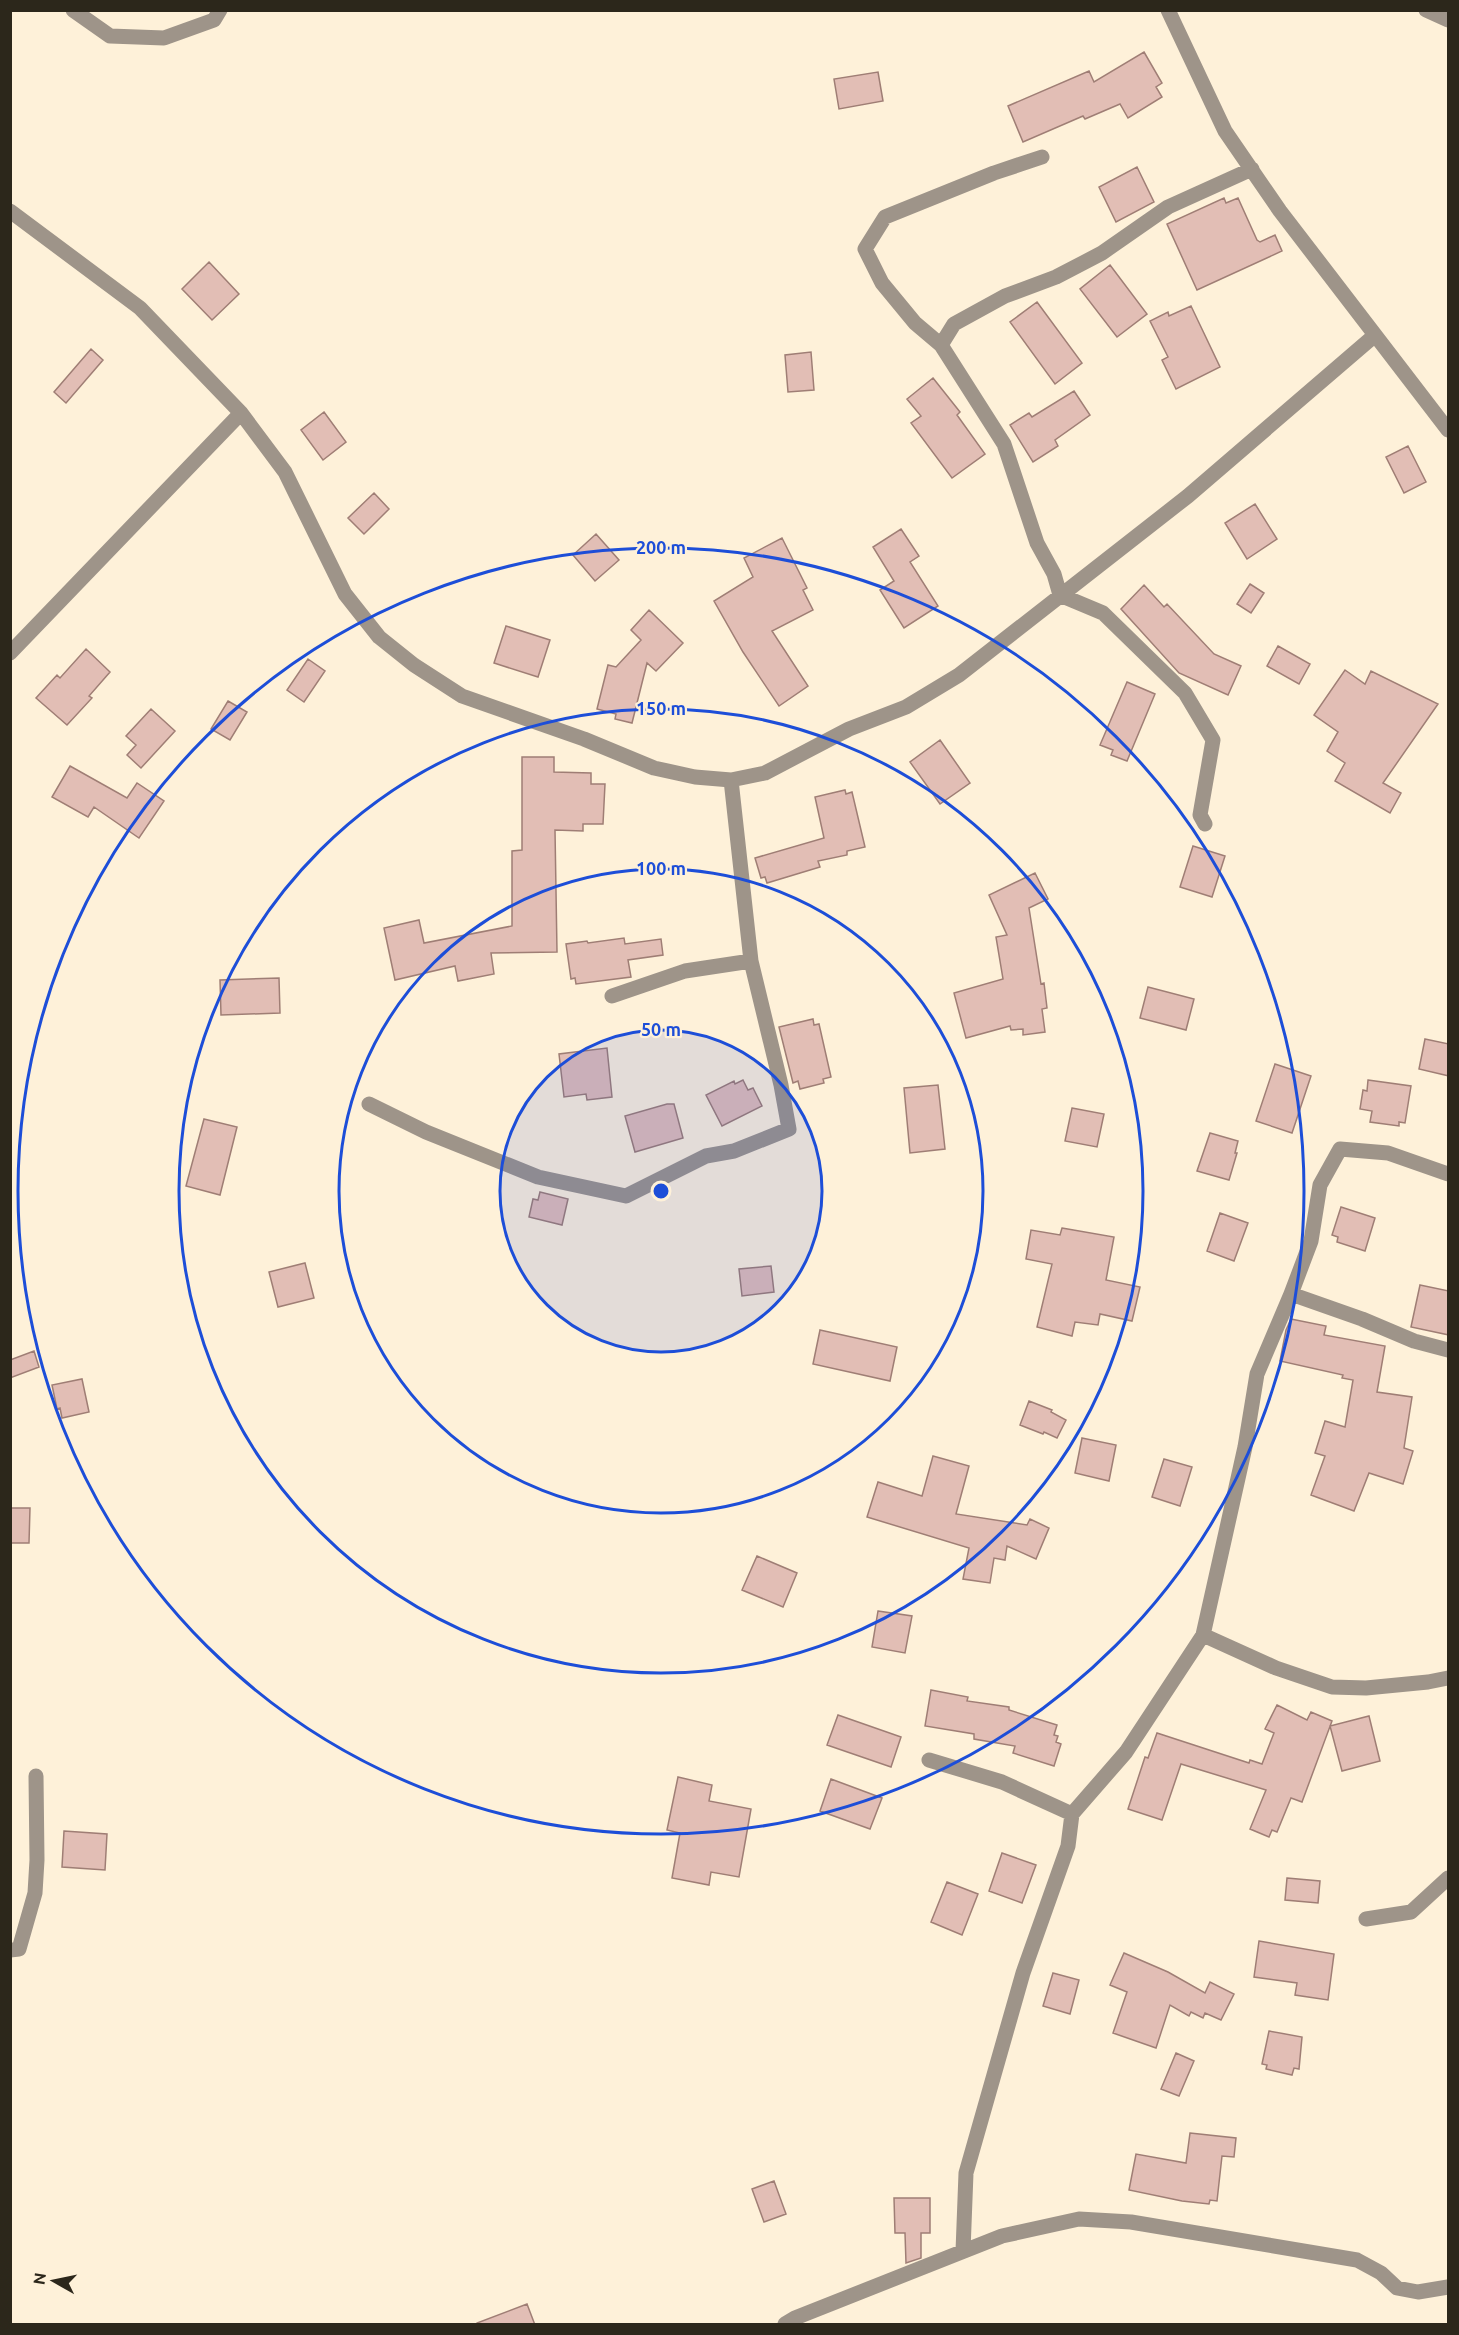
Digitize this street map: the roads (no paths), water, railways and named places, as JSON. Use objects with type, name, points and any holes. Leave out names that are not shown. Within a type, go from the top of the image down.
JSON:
[{"type":"street","points":[[74,10],[110,36],[164,38],[214,20],[220,10]]},
{"type":"street","points":[[1168,10],[1225,131],[1374,336],[1449,430]]},
{"type":"street","points":[[1426,10],[1449,20]]},
{"type":"street","points":[[1042,157],[994,173],[885,218],[865,249],[882,283],[915,322],[941,345],[1004,444],[1037,543],[1054,574],[1060,595]]},
{"type":"street","points":[[941,345],[954,324],[1005,297],[1056,277],[1102,253],[1168,207],[1252,170]]},
{"type":"street","points":[[10,211],[140,308],[241,413],[285,472],[345,594],[379,636],[414,665],[462,696],[584,739],[654,768],[695,777],[731,780],[765,773],[849,729],[906,707],[959,675],[1188,496],[1374,336]]},
{"type":"street","points":[[10,653],[241,413]]},
{"type":"street","points":[[1060,595],[1103,613],[1185,693],[1213,740],[1200,815],[1205,824]]},
{"type":"street","points":[[369,1104],[426,1132],[538,1176],[626,1196],[706,1156],[734,1152],[789,1129],[781,1084],[751,962],[731,780]]},
{"type":"street","points":[[612,996],[686,970],[751,962]]},
{"type":"street","points":[[963,2252],[966,2173],[1023,1973],[1068,1846],[1072,1814],[1126,1752],[1203,1635],[1245,1447],[1257,1374],[1311,1241],[1320,1185],[1340,1149],[1388,1153],[1449,1174]]},
{"type":"street","points":[[1291,1294],[1362,1319],[1414,1341],[1449,1350]]},
{"type":"street","points":[[1203,1635],[1276,1668],[1332,1688],[1366,1688],[1428,1682],[1449,1677]]},
{"type":"street","points":[[929,1760],[1002,1782],[1072,1814]]},
{"type":"street","points":[[10,1950],[19,1949],[35,1893],[36,1776]]},
{"type":"street","points":[[1366,1919],[1411,1912],[1449,1878]]},
{"type":"street","points":[[785,2325],[795,2318],[1002,2236],[1079,2219],[1131,2222],[1357,2260],[1381,2273],[1397,2288],[1418,2292],[1449,2287]]}]
